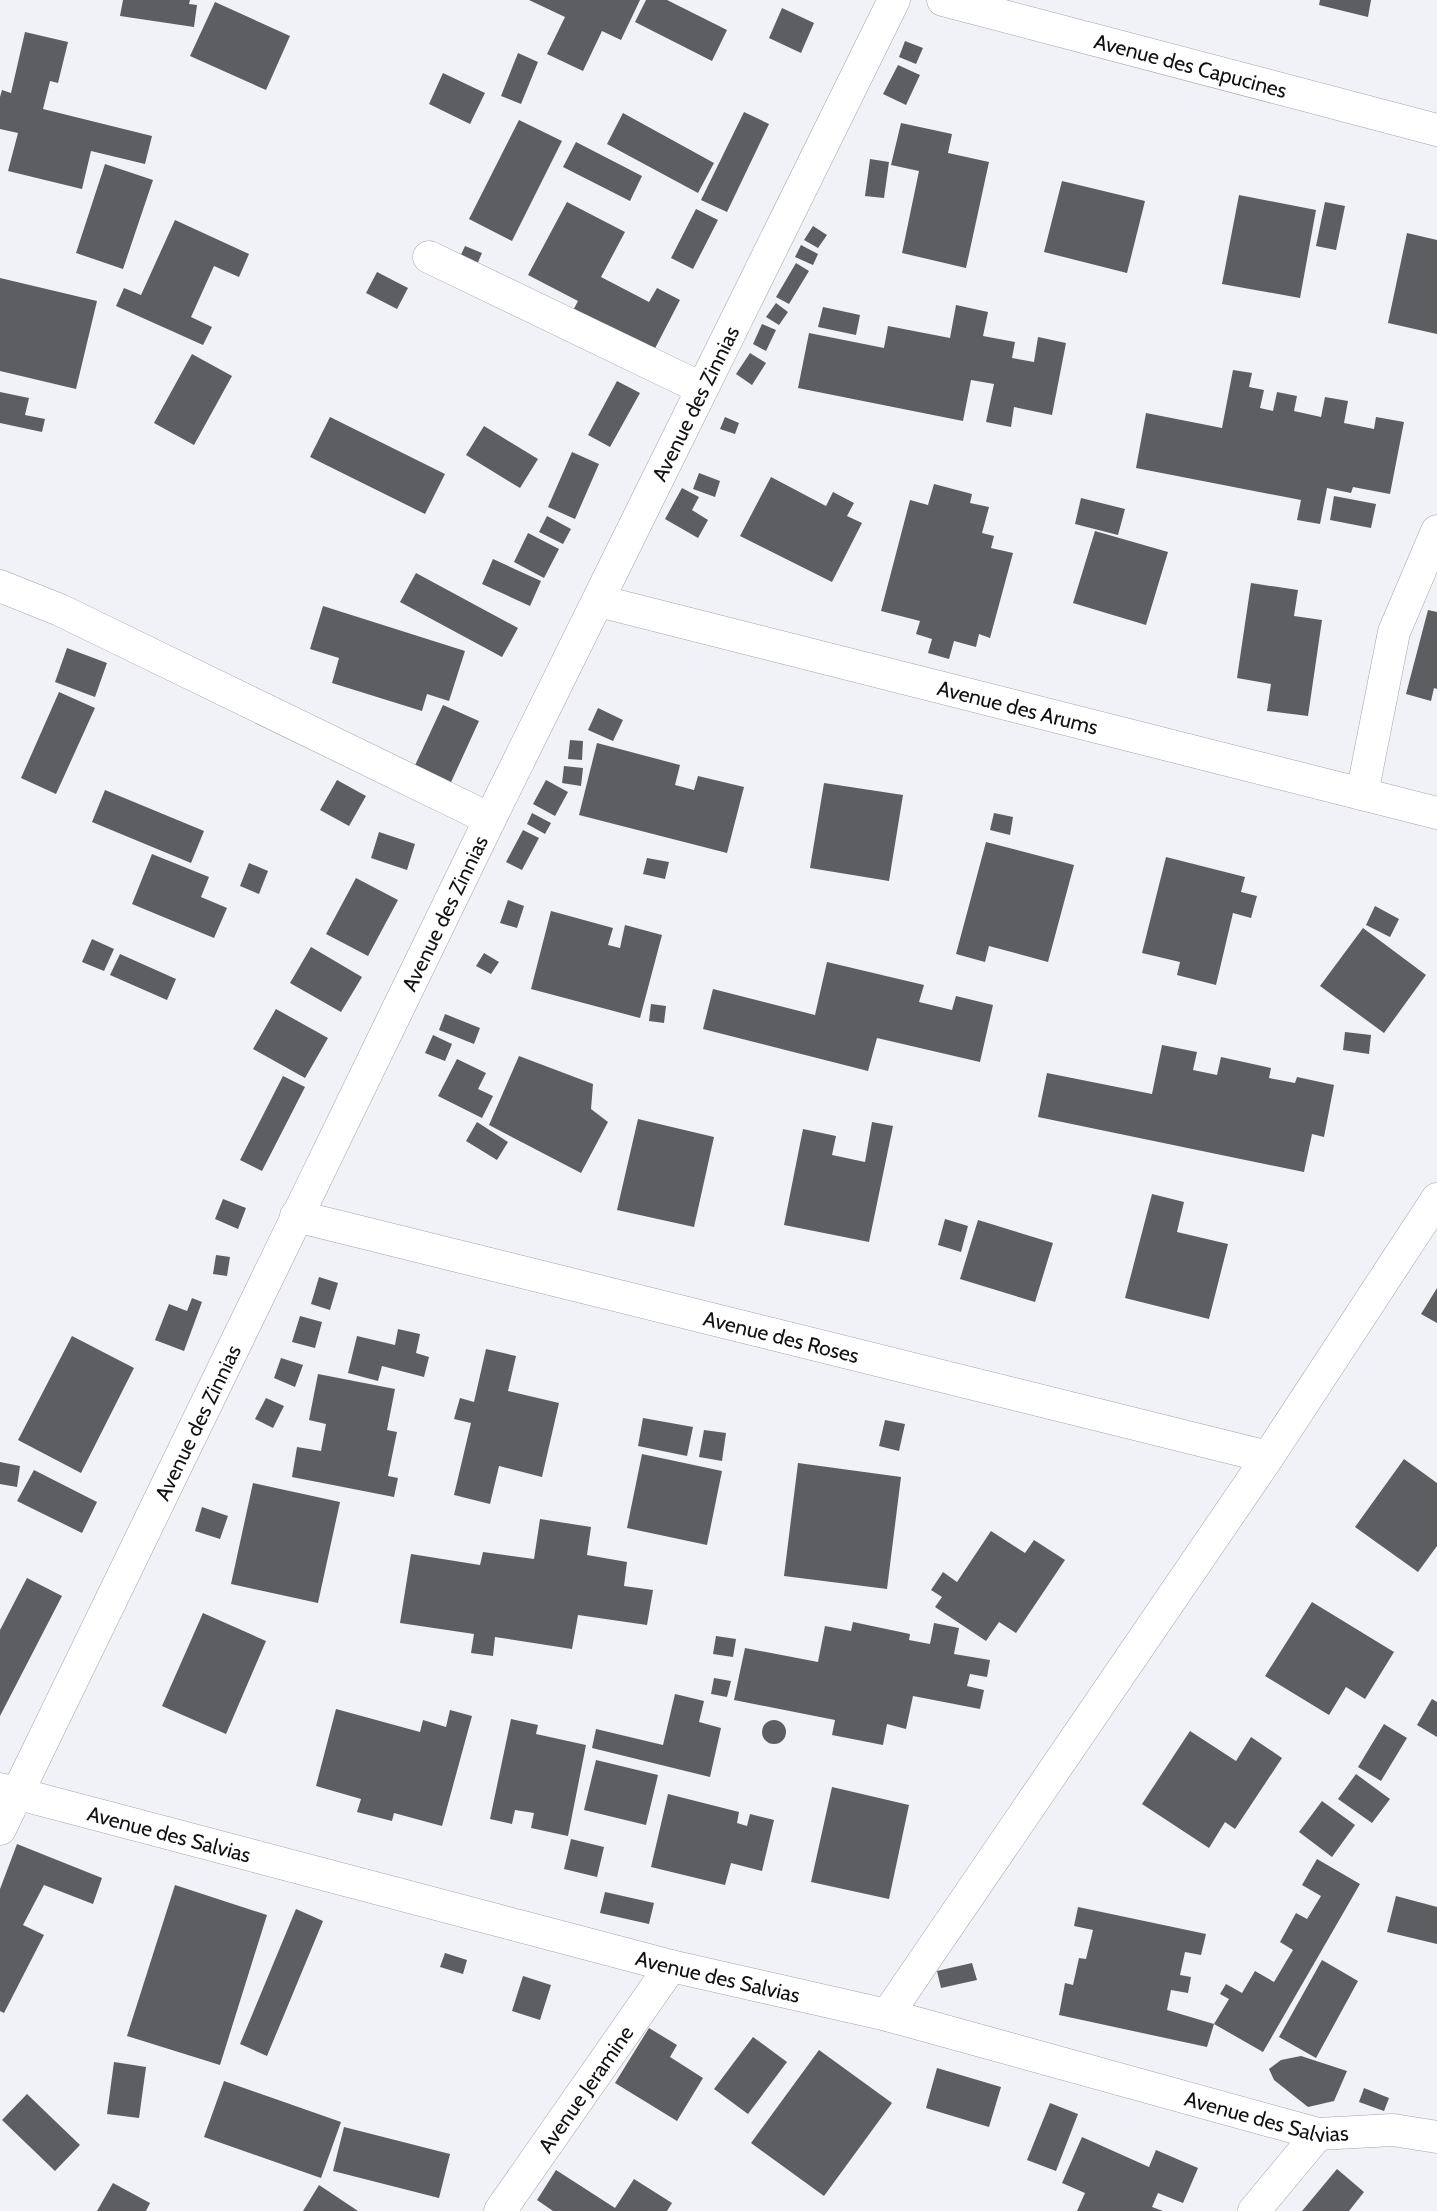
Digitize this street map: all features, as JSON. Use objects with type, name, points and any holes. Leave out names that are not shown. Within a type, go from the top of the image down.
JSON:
[{"type":"street","name":"Avenue des Zinnias","points":[[0,1829],[9,1792],[296,1216],[894,0]]},
{"type":"street","name":"Avenue des Capucines","points":[[943,0],[1437,130]]},
{"type":"street","points":[[429,257],[701,388]]},
{"type":"street","points":[[1362,794],[1394,632],[1437,531]]},
{"type":"street","points":[[0,586],[60,610],[490,819]]},
{"type":"street","name":"Avenue des Arums","points":[[599,601],[1437,813]]},
{"type":"street","points":[[887,2015],[1268,1457],[1437,1199]]},
{"type":"street","name":"Avenue des Roses","points":[[296,1216],[1268,1457]]},
{"type":"street","name":"Avenue des Salvias","points":[[9,1792],[671,1966],[887,2015],[1318,2134],[1393,2130],[1437,2137]]},
{"type":"street","name":"Avenue Jeramine","points":[[500,2211],[671,1966]]},
{"type":"street","points":[[1254,2211],[1318,2134]]},
{"type":"building","points":[[123,0],[190,0],[189,4],[197,5],[194,27],[120,16]]},
{"type":"building","points":[[529,0],[640,0],[621,40],[602,31],[583,71],[547,54],[565,17]]},
{"type":"building","points":[[646,0],[667,0],[727,30],[712,61],[635,22]]},
{"type":"building","points":[[1320,0],[1371,0],[1368,17],[1319,5]]},
{"type":"building","points":[[215,2],[290,36],[266,90],[190,56]]},
{"type":"building","points":[[782,8],[814,23],[801,53],[769,38]]},
{"type":"building","points":[[25,32],[68,42],[58,83],[50,81],[43,109],[152,136],[145,164],[91,151],[82,189],[8,171],[18,133],[0,129],[0,97],[2,90],[11,93]]},
{"type":"building","points":[[905,41],[923,48],[916,64],[899,57]]},
{"type":"building","points":[[518,53],[538,62],[521,104],[501,96]]},
{"type":"building","points":[[898,65],[920,75],[906,105],[883,94]]},
{"type":"building","points":[[443,73],[485,93],[470,124],[429,104]]},
{"type":"building","points":[[744,112],[769,124],[727,212],[701,200]]},
{"type":"building","points":[[623,113],[714,163],[698,193],[607,144]]},
{"type":"building","points":[[519,120],[562,141],[512,241],[469,219]]},
{"type":"building","points":[[901,123],[952,134],[948,153],[989,162],[966,268],[902,253],[919,171],[891,165]]},
{"type":"building","points":[[576,142],[642,176],[630,201],[563,167]]},
{"type":"building","points":[[870,159],[889,162],[884,198],[865,196]]},
{"type":"building","points":[[105,164],[153,180],[123,269],[76,253]]},
{"type":"building","points":[[1062,181],[1145,201],[1127,273],[1044,252]]},
{"type":"building","points":[[1239,195],[1316,210],[1300,298],[1222,284]]},
{"type":"building","points":[[567,202],[625,232],[601,277],[649,302],[657,288],[680,300],[649,360],[569,318],[578,301],[528,275]]},
{"type":"building","points":[[1325,202],[1345,206],[1336,250],[1316,246]]},
{"type":"building","points":[[696,209],[718,220],[693,269],[671,258]]},
{"type":"building","points":[[175,220],[249,254],[239,277],[214,266],[191,317],[212,327],[203,345],[116,306],[124,288],[141,295]]},
{"type":"building","points":[[813,226],[827,235],[818,248],[804,240]]},
{"type":"building","points":[[1407,233],[1437,240],[1437,334],[1388,323]]},
{"type":"building","points":[[801,245],[818,254],[813,265],[795,257]]},
{"type":"building","points":[[465,246],[482,253],[475,269],[458,261]]},
{"type":"building","points":[[796,263],[809,271],[789,304],[776,297]]},
{"type":"building","points":[[377,272],[408,288],[397,309],[366,293]]},
{"type":"building","points":[[0,278],[97,301],[76,389],[0,371]]},
{"type":"building","points":[[776,303],[788,312],[779,325],[766,317]]},
{"type":"building","points":[[956,305],[988,312],[983,336],[1015,342],[1012,358],[1034,362],[1038,337],[1066,343],[1052,415],[1014,407],[1011,427],[986,422],[994,384],[971,380],[963,421],[798,388],[809,333],[884,348],[888,326],[950,338]]},
{"type":"building","points":[[823,307],[860,315],[856,335],[818,327]]},
{"type":"building","points":[[762,324],[776,330],[766,351],[753,344]]},
{"type":"building","points":[[750,353],[766,363],[752,385],[736,374]]},
{"type":"building","points":[[192,354],[232,376],[194,445],[154,423]]},
{"type":"building","points":[[1233,370],[1252,373],[1249,387],[1264,390],[1260,408],[1273,411],[1277,392],[1297,396],[1294,411],[1321,417],[1325,397],[1348,401],[1344,423],[1374,429],[1376,417],[1404,422],[1390,494],[1353,487],[1351,493],[1327,488],[1320,524],[1297,520],[1301,500],[1136,468],[1146,413],[1222,428]]},
{"type":"building","points":[[617,381],[640,393],[610,447],[588,435]]},
{"type":"building","points":[[0,392],[29,398],[25,415],[45,419],[42,432],[0,423]]},
{"type":"building","points":[[330,417],[445,474],[425,514],[310,457]]},
{"type":"building","points":[[725,417],[739,423],[735,434],[720,429]]},
{"type":"building","points":[[484,426],[538,459],[520,488],[466,455]]},
{"type":"building","points":[[572,452],[599,464],[575,519],[548,507]]},
{"type":"building","points":[[699,473],[720,481],[715,497],[693,489]]},
{"type":"building","points":[[771,477],[826,506],[833,492],[854,503],[847,516],[862,523],[832,582],[740,536]]},
{"type":"building","points":[[934,484],[972,494],[970,503],[989,507],[982,533],[994,536],[991,548],[1013,553],[990,638],[979,634],[976,647],[954,641],[949,659],[928,653],[932,639],[916,634],[920,621],[881,611],[910,500],[928,505]]},
{"type":"building","points":[[682,488],[699,497],[692,510],[708,520],[698,538],[665,519]]},
{"type":"building","points":[[1334,496],[1376,504],[1371,528],[1330,520]]},
{"type":"building","points":[[1081,498],[1125,509],[1118,535],[1075,524]]},
{"type":"building","points":[[547,516],[571,529],[563,544],[539,532]]},
{"type":"building","points":[[1095,531],[1168,552],[1146,625],[1073,603]]},
{"type":"building","points":[[528,533],[559,549],[544,578],[514,562]]},
{"type":"building","points":[[493,559],[541,581],[530,606],[482,584]]},
{"type":"building","points":[[416,573],[518,628],[502,657],[400,602]]},
{"type":"building","points":[[1251,583],[1298,590],[1294,616],[1322,620],[1308,716],[1267,711],[1271,684],[1237,678]]},
{"type":"building","points":[[323,606],[465,651],[449,701],[427,694],[422,711],[332,683],[339,658],[310,649]]},
{"type":"building","points":[[1428,610],[1437,612],[1437,689],[1434,688],[1431,701],[1406,694]]},
{"type":"building","points":[[67,648],[107,663],[95,697],[55,682]]},
{"type":"building","points":[[59,692],[95,708],[56,794],[21,778]]},
{"type":"building","points":[[443,705],[479,721],[447,791],[411,774]]},
{"type":"building","points":[[598,708],[623,720],[613,741],[588,730]]},
{"type":"building","points":[[570,740],[583,741],[582,760],[568,759]]},
{"type":"building","points":[[597,743],[680,765],[675,785],[694,790],[698,776],[744,787],[727,853],[579,815]]},
{"type":"building","points":[[564,766],[583,768],[581,786],[562,783]]},
{"type":"building","points":[[337,780],[366,796],[349,826],[320,810]]},
{"type":"building","points":[[546,780],[568,792],[555,816],[533,804]]},
{"type":"building","points":[[824,783],[903,795],[889,881],[810,868]]},
{"type":"building","points":[[105,790],[204,831],[191,863],[92,822]]},
{"type":"building","points":[[532,813],[551,823],[545,834],[527,824]]},
{"type":"building","points":[[994,813],[1013,817],[1010,835],[990,830]]},
{"type":"building","points":[[523,830],[539,838],[522,870],[506,862]]},
{"type":"building","points":[[379,832],[415,844],[407,870],[371,858]]},
{"type":"building","points":[[986,842],[1074,865],[1048,962],[989,946],[985,962],[956,954]]},
{"type":"building","points":[[152,854],[209,877],[201,897],[227,908],[214,938],[132,904]]},
{"type":"building","points":[[1166,857],[1245,877],[1241,892],[1257,896],[1251,918],[1233,913],[1216,985],[1177,975],[1180,962],[1142,953]]},
{"type":"building","points":[[647,858],[669,862],[665,879],[643,874]]},
{"type":"building","points":[[249,863],[268,871],[259,894],[240,886]]},
{"type":"building","points":[[356,878],[398,900],[368,956],[326,934]]},
{"type":"building","points":[[508,900],[524,906],[517,928],[500,923]]},
{"type":"building","points":[[1375,906],[1399,919],[1390,937],[1366,925]]},
{"type":"building","points":[[551,911],[613,928],[608,945],[620,948],[625,925],[662,935],[640,1018],[531,989]]},
{"type":"building","points":[[1363,928],[1426,975],[1384,1033],[1320,986]]},
{"type":"building","points":[[92,939],[114,949],[104,971],[82,962]]},
{"type":"building","points":[[311,947],[362,977],[341,1012],[290,983]]},
{"type":"building","points":[[484,953],[499,962],[491,974],[476,966]]},
{"type":"building","points":[[120,954],[176,979],[167,1000],[110,975]]},
{"type":"building","points":[[827,962],[924,985],[919,1002],[952,1010],[956,996],[993,1005],[980,1062],[877,1038],[868,1071],[703,1029],[713,989],[815,1015]]},
{"type":"building","points":[[651,1004],[666,1006],[664,1023],[649,1021]]},
{"type":"building","points":[[276,1009],[328,1038],[305,1078],[253,1049]]},
{"type":"building","points":[[445,1014],[480,1028],[474,1044],[439,1030]]},
{"type":"building","points":[[1345,1032],[1371,1035],[1369,1054],[1343,1050]]},
{"type":"building","points":[[433,1035],[452,1044],[445,1061],[425,1053]]},
{"type":"building","points":[[1162,1045],[1197,1052],[1193,1070],[1217,1075],[1221,1057],[1271,1068],[1269,1078],[1295,1083],[1297,1077],[1334,1085],[1324,1137],[1312,1134],[1304,1172],[1038,1117],[1047,1073],[1152,1094]]},
{"type":"building","points":[[519,1056],[593,1084],[591,1109],[608,1122],[581,1173],[489,1125]]},
{"type":"building","points":[[457,1059],[486,1073],[478,1089],[493,1096],[482,1118],[438,1096]]},
{"type":"building","points":[[283,1076],[305,1087],[262,1171],[240,1160]]},
{"type":"building","points":[[638,1119],[714,1137],[694,1227],[617,1210]]},
{"type":"building","points":[[477,1122],[508,1142],[497,1160],[466,1141]]},
{"type":"building","points":[[872,1122],[893,1126],[869,1242],[784,1225],[803,1129],[836,1136],[832,1155],[865,1162]]},
{"type":"building","points":[[1152,1194],[1184,1202],[1177,1232],[1228,1244],[1209,1319],[1125,1298]]},
{"type":"building","points":[[223,1199],[246,1208],[238,1229],[215,1219]]},
{"type":"building","points":[[945,1219],[968,1226],[961,1252],[938,1245]]},
{"type":"building","points":[[978,1220],[1053,1243],[1035,1302],[960,1279]]},
{"type":"building","points":[[216,1255],[230,1257],[227,1276],[213,1274]]},
{"type":"building","points":[[319,1277],[338,1283],[330,1310],[311,1304]]},
{"type":"building","points":[[1437,1288],[1437,1323],[1421,1314]]},
{"type":"building","points":[[192,1298],[202,1302],[184,1351],[155,1340],[169,1304],[187,1311]]},
{"type":"building","points":[[300,1316],[322,1322],[315,1348],[292,1342]]},
{"type":"building","points":[[398,1329],[420,1334],[416,1353],[429,1357],[424,1377],[382,1366],[378,1381],[348,1373],[357,1336],[395,1345]]},
{"type":"building","points":[[72,1336],[134,1368],[81,1473],[18,1440]]},
{"type":"building","points":[[486,1349],[516,1356],[508,1391],[559,1403],[542,1477],[499,1466],[490,1504],[454,1495],[471,1423],[454,1419],[460,1398],[474,1402]]},
{"type":"building","points":[[281,1358],[303,1365],[295,1387],[274,1378]]},
{"type":"building","points":[[318,1374],[395,1389],[387,1430],[397,1432],[388,1476],[398,1478],[394,1497],[292,1477],[297,1447],[321,1451],[326,1424],[309,1420]]},
{"type":"building","points":[[266,1398],[284,1406],[273,1428],[255,1419]]},
{"type":"building","points":[[643,1418],[693,1427],[687,1456],[638,1446]]},
{"type":"building","points":[[885,1420],[905,1424],[899,1451],[879,1446]]},
{"type":"building","points":[[704,1430],[726,1433],[722,1461],[699,1457]]},
{"type":"building","points":[[642,1454],[722,1471],[707,1545],[627,1528]]},
{"type":"building","points":[[1404,1459],[1437,1483],[1437,1546],[1418,1572],[1355,1527]]},
{"type":"building","points":[[0,1462],[20,1466],[17,1487],[0,1484]]},
{"type":"building","points":[[798,1463],[901,1477],[887,1589],[784,1576]]},
{"type":"building","points":[[34,1470],[97,1502],[82,1533],[17,1501]]},
{"type":"building","points":[[253,1483],[340,1502],[318,1603],[231,1584]]},
{"type":"building","points":[[202,1507],[228,1516],[220,1539],[195,1531]]},
{"type":"building","points":[[540,1519],[591,1527],[587,1555],[627,1562],[624,1586],[653,1590],[647,1625],[578,1615],[572,1649],[495,1637],[493,1656],[471,1653],[474,1634],[400,1623],[411,1554],[480,1565],[483,1552],[534,1559]]},
{"type":"building","points":[[991,1531],[1025,1553],[1034,1540],[1065,1560],[1016,1633],[999,1622],[986,1641],[935,1607],[942,1597],[931,1590],[943,1572],[957,1582]]},
{"type":"building","points":[[27,1578],[62,1596],[0,1716],[0,1630]]},
{"type":"building","points":[[1312,1602],[1394,1652],[1365,1699],[1346,1687],[1329,1715],[1265,1676]]},
{"type":"building","points":[[203,1613],[266,1641],[226,1734],[162,1706]]},
{"type":"building","points":[[853,1622],[910,1634],[909,1640],[930,1644],[934,1623],[959,1628],[954,1654],[990,1660],[987,1677],[970,1674],[967,1686],[984,1690],[980,1709],[913,1696],[906,1729],[887,1724],[883,1745],[832,1735],[835,1720],[734,1700],[745,1648],[818,1662],[825,1626],[851,1631]]},
{"type":"building","points":[[716,1636],[736,1639],[733,1657],[713,1654]]},
{"type":"building","points":[[714,1678],[731,1681],[727,1697],[711,1694]]},
{"type":"building","points":[[675,1694],[704,1701],[699,1722],[721,1728],[710,1777],[592,1748],[596,1729],[663,1745]]},
{"type":"building","points":[[1432,1699],[1437,1702],[1437,1737],[1417,1725]]},
{"type":"building","points":[[336,1709],[420,1732],[423,1720],[446,1727],[450,1710],[472,1716],[442,1826],[394,1813],[392,1821],[357,1812],[361,1799],[316,1786]]},
{"type":"building","points":[[511,1719],[538,1725],[536,1734],[586,1745],[568,1836],[531,1828],[534,1813],[515,1810],[512,1824],[490,1819]]},
{"type":"building","points":[[774,1720],[783,1723],[786,1732],[783,1741],[774,1744],[765,1741],[762,1732],[765,1723]]},
{"type":"building","points":[[1384,1724],[1407,1738],[1381,1781],[1358,1767]]},
{"type":"building","points":[[1190,1731],[1236,1761],[1251,1737],[1282,1758],[1235,1829],[1225,1822],[1209,1848],[1142,1804]]},
{"type":"building","points":[[596,1760],[658,1775],[646,1825],[584,1810]]},
{"type":"building","points":[[1356,1774],[1390,1799],[1372,1823],[1338,1799]]},
{"type":"building","points":[[832,1787],[909,1805],[889,1899],[811,1882]]},
{"type":"building","points":[[668,1794],[739,1812],[737,1823],[747,1826],[750,1814],[774,1820],[762,1871],[731,1863],[725,1885],[651,1867]]},
{"type":"building","points":[[1322,1801],[1355,1825],[1332,1857],[1299,1832]]},
{"type":"building","points":[[571,1839],[604,1847],[597,1877],[564,1869]]},
{"type":"building","points":[[17,1844],[102,1878],[93,1904],[44,1885],[23,1925],[44,1935],[4,2013],[0,2011],[0,1889]]},
{"type":"building","points":[[1317,1859],[1360,1884],[1263,2052],[1214,2024],[1229,1999],[1220,1994],[1226,1984],[1242,1993],[1255,1971],[1274,1982],[1293,1950],[1280,1942],[1296,1913],[1307,1919],[1321,1896],[1302,1885]]},
{"type":"building","points":[[175,1885],[267,1915],[220,2065],[127,2036]]},
{"type":"building","points":[[605,1892],[654,1903],[649,1924],[600,1913]]},
{"type":"building","points":[[1396,1896],[1437,1907],[1437,1944],[1387,1932]]},
{"type":"building","points":[[1078,1907],[1206,1934],[1201,1955],[1185,1952],[1180,1975],[1191,1977],[1188,1993],[1171,1990],[1167,2010],[1214,2024],[1207,2047],[1059,2015],[1065,1983],[1073,1985],[1079,1958],[1086,1959],[1093,1930],[1074,1926]]},
{"type":"building","points":[[296,1909],[323,1921],[267,2056],[240,2044]]},
{"type":"building","points":[[445,1953],[467,1960],[463,1974],[440,1967]]},
{"type":"building","points":[[1322,1960],[1358,1981],[1316,2058],[1279,2037]]},
{"type":"building","points":[[972,1963],[977,1980],[941,1988],[937,1971]]},
{"type":"building","points":[[523,1976],[551,1985],[540,2020],[512,2011]]},
{"type":"building","points":[[649,2028],[677,2045],[670,2057],[703,2078],[677,2121],[615,2083]]},
{"type":"building","points":[[753,2037],[787,2062],[748,2114],[714,2089]]},
{"type":"building","points":[[819,2050],[892,2103],[824,2196],[751,2143]]},
{"type":"building","points":[[1301,2056],[1347,2071],[1334,2101],[1308,2107],[1274,2080],[1269,2069],[1281,2060]]},
{"type":"building","points":[[114,2062],[146,2067],[139,2118],[107,2114]]},
{"type":"building","points":[[937,2068],[1001,2087],[989,2127],[926,2108]]},
{"type":"building","points":[[224,2081],[341,2122],[321,2178],[204,2137]]},
{"type":"building","points":[[1364,2088],[1389,2098],[1384,2111],[1359,2102]]},
{"type":"building","points":[[27,2094],[80,2145],[55,2171],[2,2120]]},
{"type":"building","points":[[1050,2103],[1078,2114],[1056,2171],[1027,2160]]},
{"type":"building","points":[[344,2127],[450,2154],[439,2198],[333,2171]]},
{"type":"building","points":[[1082,2137],[1149,2167],[1156,2150],[1198,2168],[1183,2203],[1158,2193],[1152,2207],[1163,2211],[1077,2211],[1085,2193],[1062,2183]]},
{"type":"building","points":[[1337,2169],[1364,2192],[1349,2211],[1302,2211]]},
{"type":"building","points":[[556,2170],[615,2208],[634,2179],[672,2203],[667,2211],[553,2211],[537,2200]]},
{"type":"building","points":[[113,2183],[150,2203],[146,2211],[97,2211]]},
{"type":"building","points":[[319,2185],[358,2211],[303,2211]]}]
